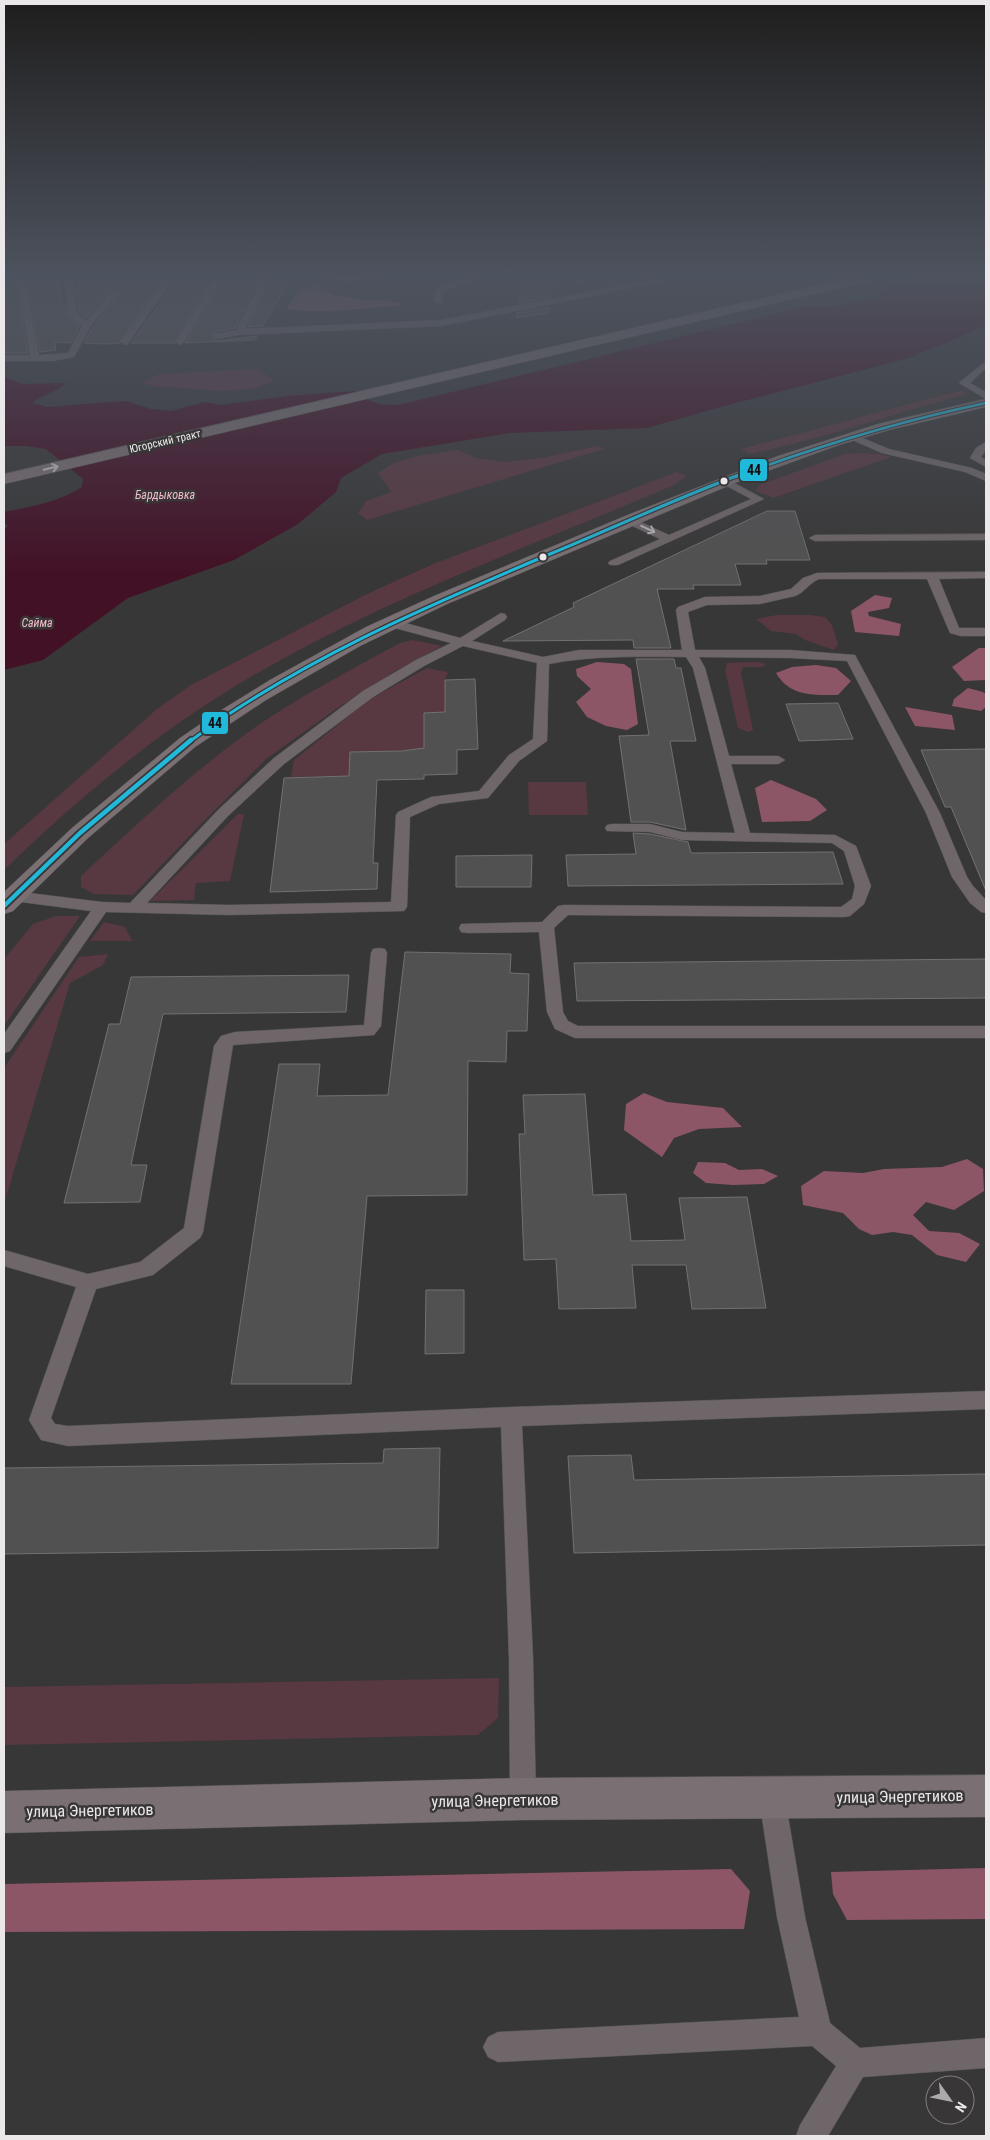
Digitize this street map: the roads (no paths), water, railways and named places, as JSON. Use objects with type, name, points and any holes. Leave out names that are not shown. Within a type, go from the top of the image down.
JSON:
[{"type":"main road","name":"Югорский тракт","points":[[4,465],[397,374]]},
{"type":"main road","name":"Югорский тракт","points":[[4,479],[455,374]]},
{"type":"main road","points":[[8,901],[79,834],[178,750],[238,708],[313,664],[391,623],[628,520],[808,450],[914,419],[986,403]]},
{"type":"main road","name":"улица Энергетиков","points":[[4,1812],[523,1799],[986,1796]]},
{"type":"lane","points":[[975,374],[964,384],[986,396]]},
{"type":"lane","points":[[853,436],[886,451],[968,470],[986,478]]},
{"type":"lane","points":[[986,445],[975,458],[986,464]]},
{"type":"lane","points":[[945,464],[974,484]]},
{"type":"lane","points":[[614,563],[758,499],[725,481]]},
{"type":"lane","points":[[628,520],[668,538]]},
{"type":"lane","points":[[815,538],[986,537]]},
{"type":"lane","points":[[744,838],[699,668],[689,652],[682,610],[705,601],[760,600],[795,592],[807,580],[816,576],[986,576]]},
{"type":"lane","points":[[932,576],[954,630],[986,632]]},
{"type":"lane","points":[[135,907],[223,813],[279,760],[368,694],[420,663],[462,642],[501,617]]},
{"type":"lane","points":[[391,623],[498,652],[544,661],[579,654],[689,652],[790,654],[851,658],[935,816],[960,879],[978,903],[986,908]]},
{"type":"lane","points":[[8,901],[102,907],[230,910],[399,907],[403,815],[436,800],[483,795],[514,758],[540,741],[544,661]]},
{"type":"lane","points":[[722,760],[778,760]]},
{"type":"lane","points":[[467,928],[546,927],[564,910],[844,912],[859,901],[863,886],[851,849],[835,839],[682,836],[650,828],[612,828]]},
{"type":"lane","points":[[4,1047],[102,907]]},
{"type":"lane","points":[[546,927],[555,1012],[561,1024],[575,1032],[986,1032]]},
{"type":"lane","points":[[4,1258],[88,1282],[146,1269],[193,1232],[223,1046],[227,1040],[368,1031],[373,1026],[379,953]]},
{"type":"lane","points":[[88,1282],[40,1420],[49,1433],[68,1436],[511,1417],[986,1400]]},
{"type":"lane","points":[[511,1417],[521,1658],[523,1799]]},
{"type":"lane","points":[[772,1798],[791,1917],[817,2031],[855,2063],[986,2053]]},
{"type":"lane","points":[[498,2047],[817,2031]]},
{"type":"lane","points":[[811,2136],[855,2063]]},
{"type":"water","name":"Бардыковка","points":[[527,374],[848,374],[647,428],[510,433],[382,454],[341,478],[336,492],[298,524],[234,560],[128,598],[43,660],[4,670],[4,529],[8,526],[4,522],[4,512],[34,506],[63,497],[82,487],[83,479],[46,449],[4,446],[4,377],[23,384],[66,383],[32,403],[48,407],[125,401],[151,409],[171,411],[205,402],[221,405],[287,396],[355,391],[375,402],[398,405]]},
{"type":"water label","name":"Сайма","points":[[37,623]]}]
